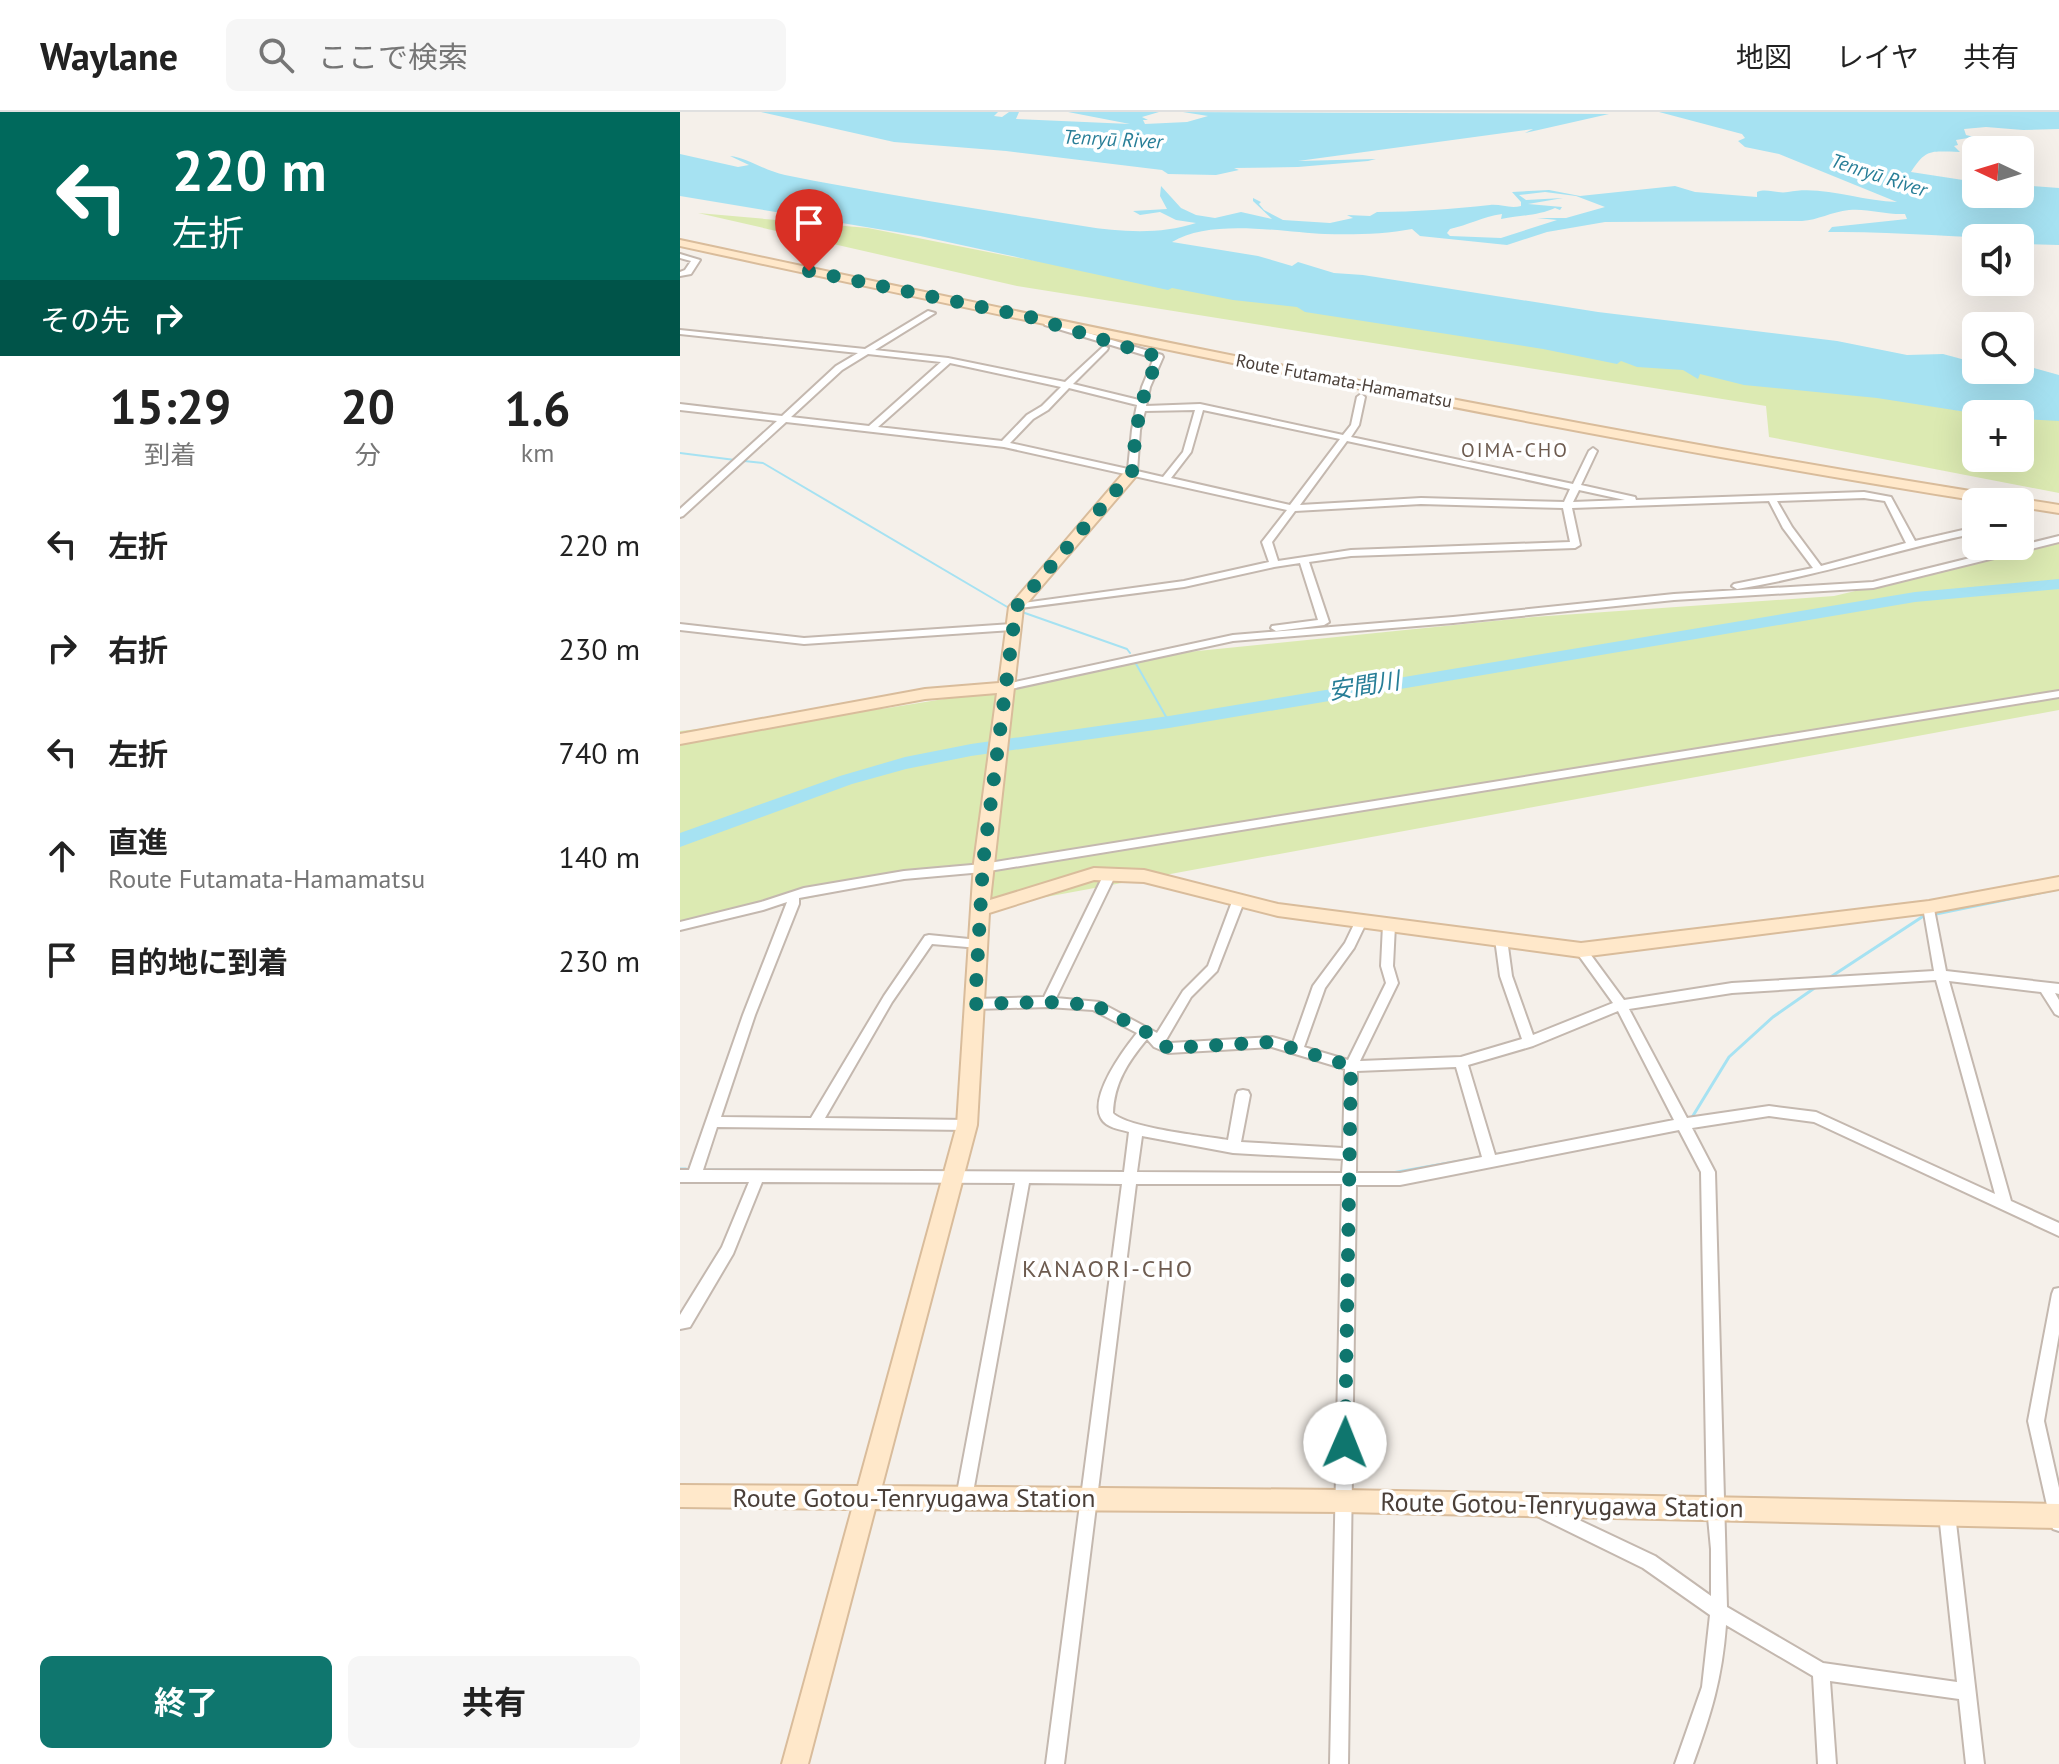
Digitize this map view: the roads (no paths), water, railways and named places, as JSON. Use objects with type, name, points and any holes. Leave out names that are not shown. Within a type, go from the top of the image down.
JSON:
[{"type":"main road","name":"Route Futamata-Hamamatsu","points":[[680,243],[1549,421],[1762,461],[1962,494]]},
{"type":"main road","points":[[795,1764],[967,1125],[983,868],[1016,607],[1132,472]]},
{"type":"main road","points":[[2034,505],[2059,509]]},
{"type":"main road","points":[[680,739],[925,694],[1006,687]]},
{"type":"main road","points":[[981,909],[1078,877],[1110,874],[1157,878],[1278,910],[1581,950],[1929,907],[2059,883]]},
{"type":"main road","name":"Route Gotou-Tenryugawa Station","points":[[680,1496],[1344,1501],[1715,1507],[2058,1518]]},
{"type":"street","points":[[680,256],[696,260],[688,272],[680,274]]},
{"type":"street","points":[[680,514],[839,368],[931,313]]},
{"type":"street","points":[[1030,317],[1159,357],[1141,406],[1132,472]]},
{"type":"street","points":[[680,332],[948,360],[1068,385],[1141,406],[1200,407],[1649,503]]},
{"type":"street","points":[[1004,444],[1104,348]]},
{"type":"street","points":[[872,428],[948,360]]},
{"type":"street","points":[[1274,564],[1267,542],[1355,425],[1361,397]]},
{"type":"street","points":[[680,407],[1004,444],[1292,508],[1441,501],[1567,505],[1864,495],[1888,499],[1911,543]]},
{"type":"street","points":[[1165,480],[1187,452],[1200,407]]},
{"type":"street","points":[[1016,607],[1184,584],[1303,559],[1384,551],[1575,545],[1567,505],[1593,451]]},
{"type":"street","points":[[680,497],[695,499]]},
{"type":"street","points":[[1772,499],[1819,570]]},
{"type":"street","points":[[1655,599],[1786,580],[1911,543],[1962,533]]},
{"type":"street","points":[[1006,687],[1167,650],[1243,638],[1655,599],[1873,585],[2059,539]]},
{"type":"street","points":[[1243,638],[1250,633],[1324,622],[1303,559]]},
{"type":"street","points":[[680,627],[804,641],[1012,627]]},
{"type":"street","points":[[680,926],[793,896],[904,875],[983,868],[2059,694]]},
{"type":"street","points":[[1048,1002],[1110,874]]},
{"type":"street","points":[[793,896],[793,904],[749,1015],[712,1122],[687,1176],[1400,1179],[1683,1124],[1769,1111],[1816,1117],[2059,1230]]},
{"type":"street","points":[[1158,1043],[1187,994],[1213,968],[1239,899]]},
{"type":"street","points":[[1929,907],[1941,975],[2005,1205]]},
{"type":"street","points":[[1297,1050],[1319,986],[1350,945],[1361,921]]},
{"type":"street","points":[[1339,1764],[1351,1066],[1392,983],[1387,966],[1389,925]]},
{"type":"street","points":[[815,1123],[888,999],[929,939],[979,944]]},
{"type":"street","points":[[1501,939],[1506,976],[1529,1042]]},
{"type":"street","points":[[1581,950],[1621,1005],[1708,1172],[1715,1507],[1719,1536],[1718,1611],[1711,1686],[1684,1764]]},
{"type":"street","points":[[975,1004],[1048,1002],[1095,1005],[1146,1032],[1168,1048],[1272,1042],[1351,1066],[1461,1062],[1529,1042],[1621,1005],[1732,988],[1941,975],[2059,989]]},
{"type":"street","points":[[2045,987],[2059,1011]]},
{"type":"street","points":[[1146,1032],[1121,1061],[1108,1087],[1106,1115],[1113,1122],[1233,1147],[1350,1154]]},
{"type":"street","points":[[1461,1062],[1490,1160]]},
{"type":"street","points":[[1233,1147],[1243,1095]]},
{"type":"street","points":[[712,1122],[967,1125]]},
{"type":"street","points":[[1055,1764],[1136,1129]]},
{"type":"street","points":[[680,1322],[685,1322],[728,1250],[758,1176]]},
{"type":"street","points":[[964,1498],[1023,1177]]},
{"type":"street","points":[[2058,1518],[2036,1421],[2059,1294]]},
{"type":"street","points":[[1529,1504],[1649,1562],[1718,1611],[1821,1671],[1967,1692]]},
{"type":"street","points":[[1947,1514],[1975,1764]]},
{"type":"street","points":[[1821,1671],[1827,1764]]},
{"type":"water","name":"Tenryū River","points":[[761,112],[998,112],[994,116],[1002,117],[1009,112],[1019,112],[1016,119],[1130,124],[1068,112],[1159,112],[1142,117],[1148,120],[1143,120],[1145,124],[1187,122],[1208,116],[1183,112],[1609,114],[1525,133],[1533,129],[1298,161],[1376,159],[1368,161],[1234,168],[1239,170],[1216,175],[1168,174],[1162,170],[1006,151],[894,142]]},
{"type":"water","name":"Tenryū River","points":[[1659,112],[2059,112],[2059,129],[1964,129],[1970,136],[1956,140],[1958,145],[1954,146],[1960,152],[1926,155],[1911,172],[1962,180],[1962,208],[2034,208],[2034,186],[2059,188],[2059,245],[2034,244],[2034,224],[1962,224],[1962,237],[1828,232],[1832,227],[1907,219],[1905,214],[1856,210],[1802,221],[1605,222],[1547,232],[1507,245],[1420,236],[1412,229],[1325,234],[1226,228],[1206,230],[1172,242],[1258,256],[1292,266],[1298,262],[1334,273],[1598,312],[1837,341],[1907,355],[1943,354],[1962,359],[1962,384],[2034,384],[2034,368],[2059,375],[2059,421],[2034,420],[2034,400],[1962,400],[1962,411],[1877,398],[1744,385],[1700,374],[1698,379],[1683,370],[1637,367],[1621,361],[1617,364],[1543,349],[1305,312],[1297,307],[1233,300],[1172,288],[1168,290],[920,236],[680,196],[680,154],[738,167],[749,165],[730,156],[736,157],[778,173],[815,181],[1069,224],[1133,231],[1154,231],[1196,223],[1176,220],[1160,212],[1140,215],[1133,211],[1167,209],[1160,196],[1161,186],[1181,208],[1196,215],[1215,218],[1241,212],[1272,219],[1253,198],[1261,202],[1259,204],[1264,210],[1283,220],[1330,223],[1353,218],[1347,215],[1370,216],[1377,212],[1490,205],[1517,207],[1521,206],[1521,202],[1512,192],[1549,190],[1580,196],[1675,186],[1695,192],[1757,197],[1757,192],[1761,191],[1814,190],[1897,202],[1779,154],[1745,147],[1738,141],[1745,138],[1742,134]],"holes":[[[1545,192],[1576,196],[1605,207],[1566,218],[1537,218],[1557,220],[1501,238],[1450,236],[1447,233],[1450,229],[1495,215],[1502,214],[1501,219],[1555,208],[1560,210],[1562,207],[1528,204],[1563,198],[1526,200],[1519,195]]]},
{"type":"waterway","points":[[680,453],[735,460]]},
{"type":"waterway","points":[[744,461],[763,463],[1009,608]]},
{"type":"waterway","name":"安間川","points":[[680,840],[846,780],[905,763],[971,750],[1169,722],[1915,597],[2059,584]]},
{"type":"waterway","points":[[1022,612],[1127,649],[1130,653]]},
{"type":"waterway","points":[[1135,662],[1169,722]]},
{"type":"waterway","points":[[1936,914],[2059,889]]},
{"type":"waterway","points":[[1829,978],[1922,917]]},
{"type":"waterway","points":[[1691,1119],[1729,1057],[1773,1017],[1816,987]]},
{"type":"waterway","points":[[1494,1155],[1557,1143]]},
{"type":"waterway","points":[[1392,1173],[1483,1157]]},
{"type":"waterway","points":[[680,1169],[686,1169]]},
{"type":"waterway","points":[[709,1170],[845,1171]]},
{"type":"waterway","points":[[1324,1173],[1344,1173]]},
{"type":"district","name":"OIMA-CHO","points":[[1515,450]]},
{"type":"district","name":"KANAORI-CHO","points":[[1108,1269]]}]
